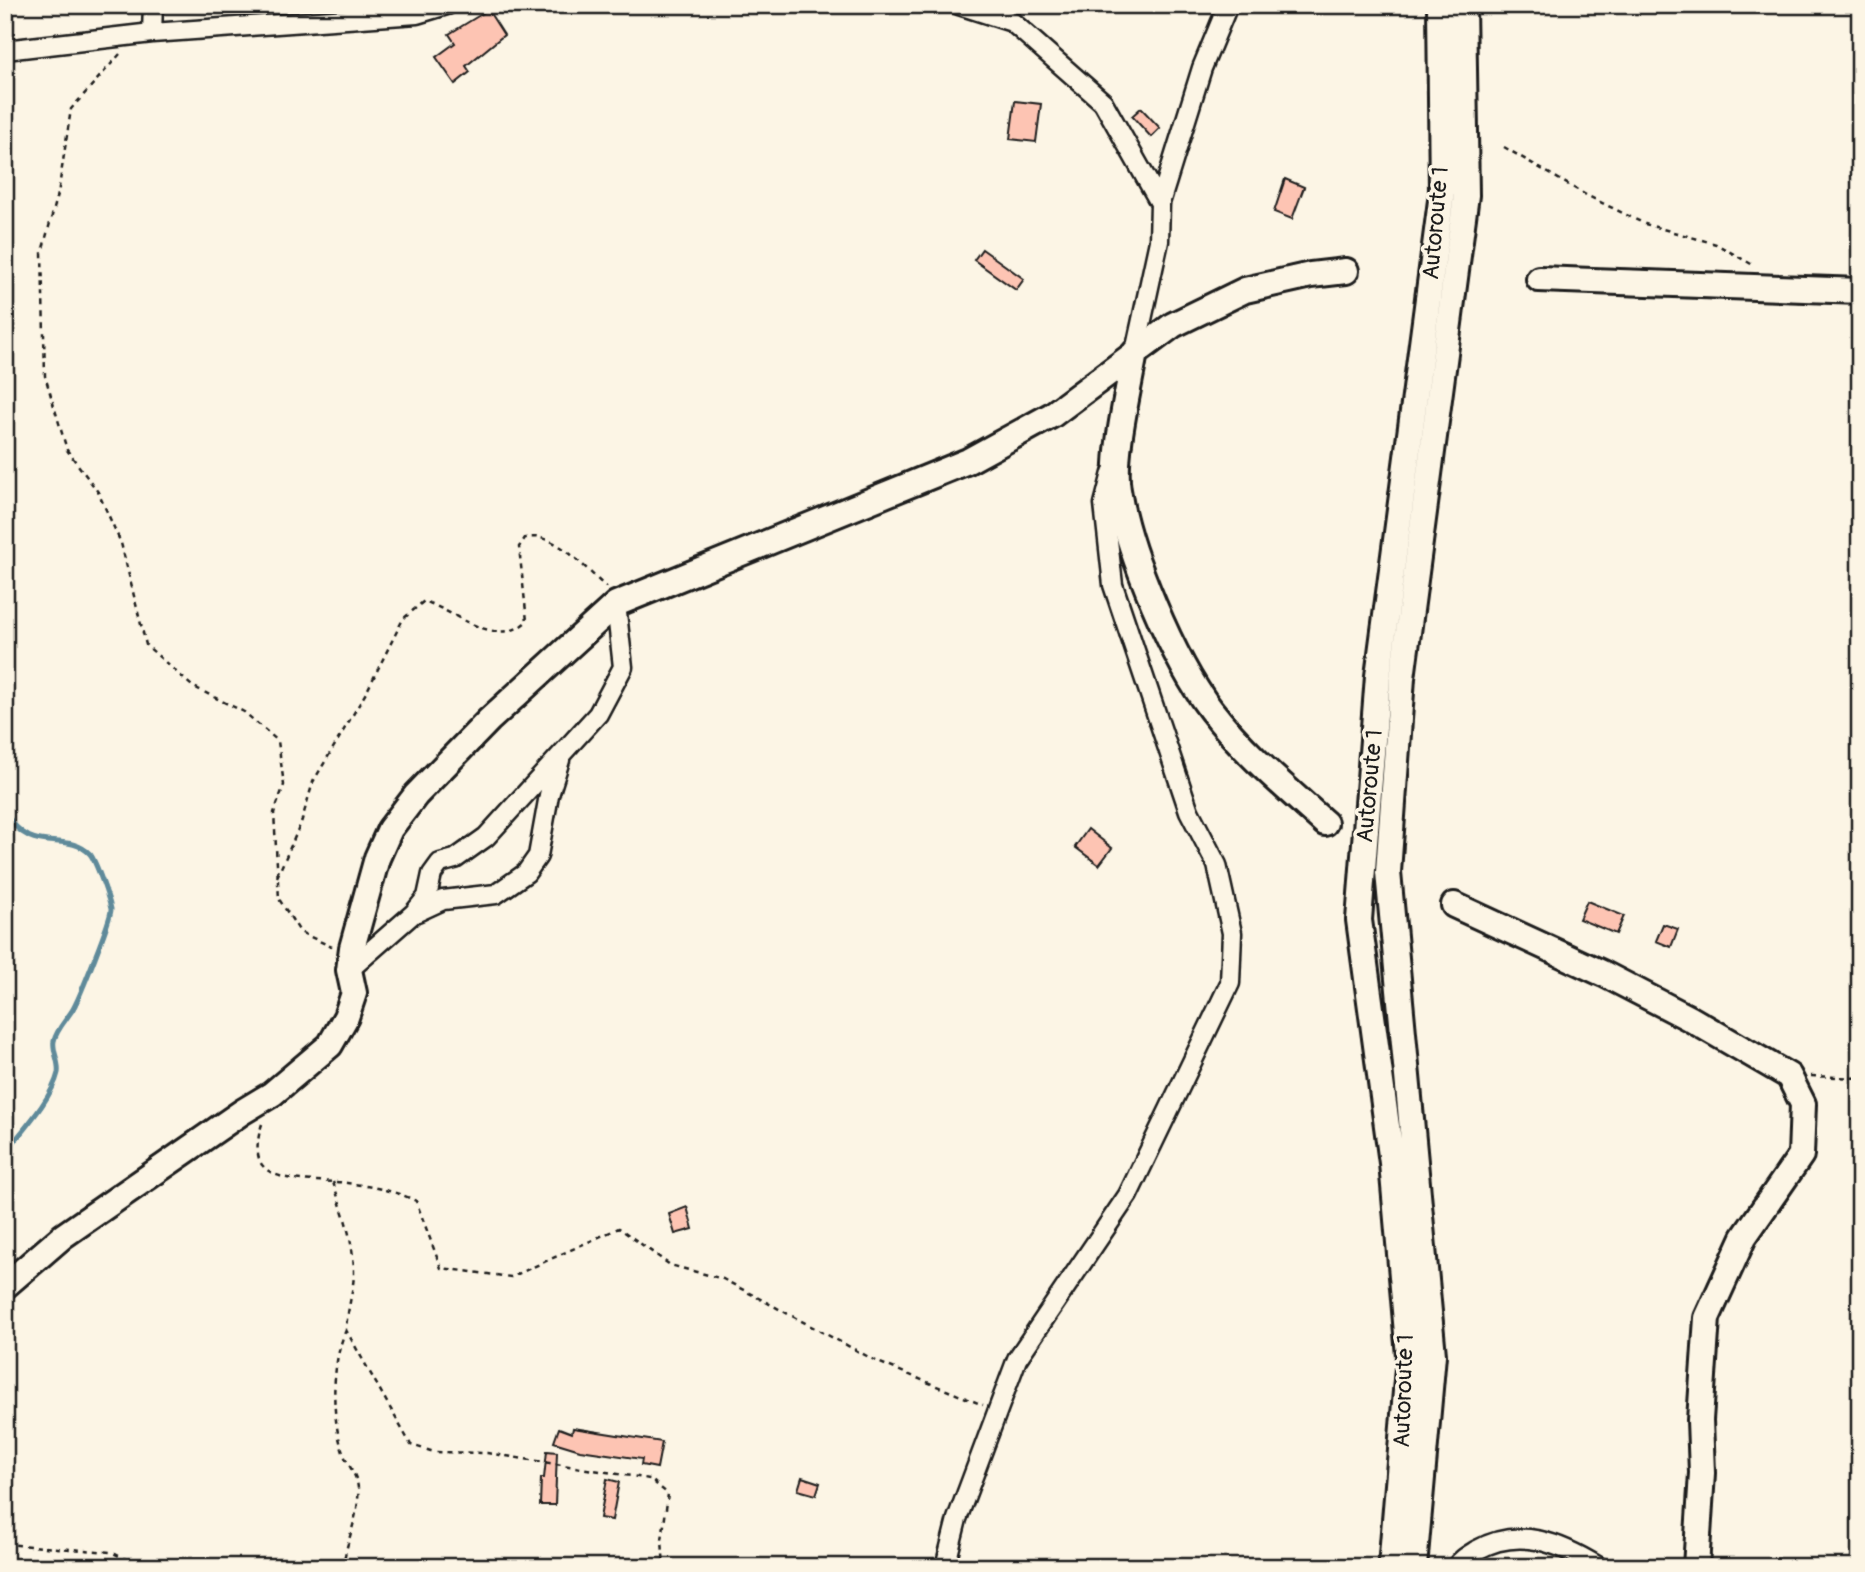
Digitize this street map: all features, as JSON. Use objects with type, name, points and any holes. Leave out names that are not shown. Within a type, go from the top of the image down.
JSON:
[{"type":"street","points":[[152,33],[153,5]]},
{"type":"street","points":[[5,50],[152,33],[417,14],[447,5]]},
{"type":"street","points":[[959,5],[1012,22],[1103,102],[1160,203]]},
{"type":"street","points":[[945,1567],[957,1519],[1017,1359],[1128,1195],[1230,983],[1232,933],[1217,865],[1189,811],[1113,585],[1104,504],[1121,435],[1135,352],[1159,241],[1160,203],[1202,68],[1228,5]]},
{"type":"street","name":"Autoroute 1","points":[[1391,1567],[1409,1356],[1392,1163],[1359,920],[1378,676],[1442,193],[1440,5]]},
{"type":"street","name":"Autoroute 1","points":[[1414,1567],[1433,1356],[1388,873],[1402,678],[1466,195],[1463,5]]},
{"type":"street","points":[[5,1286],[63,1236],[272,1094],[330,1045],[346,1017],[354,993],[350,962],[366,893],[390,829],[416,795],[489,720],[616,604],[968,461],[1052,415],[1173,325],[1245,290],[1311,275],[1346,271]]},
{"type":"street","points":[[1539,279],[1860,291]]},
{"type":"street","points":[[1121,435],[1117,489],[1151,598],[1177,650],[1210,709],[1255,760],[1325,823]]},
{"type":"street","points":[[414,913],[426,897],[432,874],[440,863],[455,859],[486,837],[598,715],[623,667],[616,604]]},
{"type":"street","points":[[350,962],[414,913],[443,900],[496,894],[526,873],[538,856],[549,794],[562,754]]},
{"type":"street","points":[[1454,905],[1604,974],[1689,1018],[1789,1076],[1803,1104],[1801,1156],[1744,1237],[1707,1318],[1700,1420],[1702,1473],[1696,1567]]},
{"type":"street","points":[[1456,1567],[1481,1548],[1500,1539],[1518,1537],[1546,1540],[1599,1567]]},
{"type":"path","points":[[122,52],[71,109],[58,194],[42,252],[45,376],[67,450],[98,492],[121,543],[146,645],[192,686],[244,712],[278,741],[284,785],[274,813],[279,899],[300,932],[350,962]]},
{"type":"path","points":[[1504,147],[1586,195],[1645,224],[1716,244],[1758,268]]},
{"type":"path","points":[[276,877],[297,834],[313,782],[368,691],[403,620],[424,601],[443,607],[470,625],[499,632],[520,628],[527,621],[527,609],[519,547],[525,538],[537,536],[551,540],[571,556],[612,592],[616,604]]},
{"type":"path","points":[[1789,1076],[1860,1078]]},
{"type":"path","points":[[272,1094],[259,1134],[261,1165],[271,1174],[403,1194],[416,1201],[441,1268],[511,1277],[619,1228],[670,1265],[723,1279],[878,1362],[999,1412]]},
{"type":"path","points":[[333,1182],[352,1242],[354,1278],[346,1330],[339,1347],[336,1419],[343,1452],[357,1483],[353,1525],[343,1567]]},
{"type":"path","points":[[346,1330],[411,1445],[434,1452],[487,1453],[650,1479],[668,1494],[662,1540],[664,1567]]},
{"type":"path","points":[[5,1544],[111,1552],[142,1567]]},
{"type":"building","points":[[488,10],[504,35],[466,66],[470,72],[455,84],[436,57],[455,43],[449,34]]},
{"type":"building","points":[[1015,101],[1041,104],[1036,142],[1010,139]]},
{"type":"building","points":[[1141,108],[1160,128],[1151,137],[1132,116]]},
{"type":"building","points":[[1285,179],[1304,187],[1292,219],[1274,212]]},
{"type":"building","points":[[982,249],[1024,279],[1016,290],[974,260]]},
{"type":"building","points":[[1088,829],[1112,848],[1099,865],[1075,847]]},
{"type":"building","points":[[1587,901],[1624,916],[1616,934],[1579,919]]},
{"type":"building","points":[[1663,924],[1678,929],[1671,947],[1656,941]]},
{"type":"building","points":[[687,1207],[693,1229],[675,1234],[669,1214]]},
{"type":"building","points":[[559,1428],[572,1433],[573,1428],[662,1442],[657,1468],[641,1465],[642,1459],[580,1450],[554,1442]]},
{"type":"building","points":[[547,1451],[557,1452],[555,1505],[540,1505],[541,1478],[544,1478]]},
{"type":"building","points":[[802,1477],[820,1483],[816,1495],[798,1490]]},
{"type":"building","points":[[607,1479],[619,1482],[612,1520],[600,1518]]},
{"type":"waterway","points":[[5,811],[15,826],[25,834],[37,839],[70,843],[90,854],[111,909],[82,990],[55,1037],[54,1049],[58,1069],[55,1083],[35,1115],[5,1153]]}]
